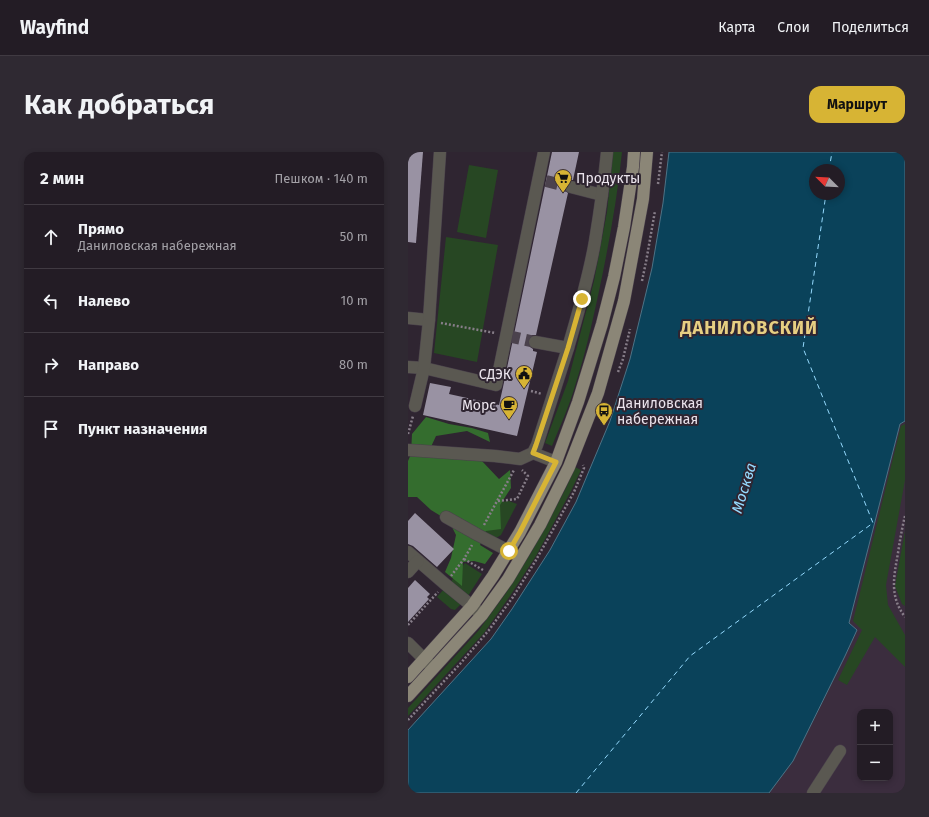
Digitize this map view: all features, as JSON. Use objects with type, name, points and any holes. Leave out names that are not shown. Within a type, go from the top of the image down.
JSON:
[{"type":"main road","points":[[408,677],[472,606],[509,551],[556,462],[578,402],[602,324],[614,277],[624,227],[634,152]]},
{"type":"main road","points":[[408,696],[482,615],[508,579],[537,530],[569,467],[598,393],[624,301],[643,199],[647,152]]},
{"type":"lane","points":[[415,406],[424,368],[429,320],[440,152]]},
{"type":"lane","points":[[408,366],[424,368],[496,385],[542,180],[544,152]]},
{"type":"lane","points":[[408,450],[520,459],[533,453],[568,348],[582,299],[595,242],[607,152]]},
{"type":"lane","points":[[571,187],[602,194]]},
{"type":"lane","points":[[408,318],[429,320]]},
{"type":"lane","points":[[535,342],[568,348]]},
{"type":"lane","points":[[533,453],[556,462]]},
{"type":"lane","points":[[446,517],[509,551]]},
{"type":"lane","points":[[408,552],[482,615]]},
{"type":"lane","points":[[408,572],[418,561]]},
{"type":"lane","points":[[408,644],[434,669]]},
{"type":"lane","points":[[813,793],[840,751]]},
{"type":"path","points":[[429,320],[507,336]]},
{"type":"path","points":[[408,434],[415,406]]},
{"type":"path","points":[[497,502],[517,499],[528,476],[516,466]]},
{"type":"path","points":[[905,516],[893,586],[899,609],[905,616]]},
{"type":"path","points":[[464,559],[483,570]]},
{"type":"shaded area","points":[[905,421],[905,793],[769,793],[793,761],[845,656],[857,630],[849,623],[900,424]]},
{"type":"green space","points":[[613,152],[622,152],[614,212],[603,272],[579,372],[570,401],[552,446],[545,443],[568,381],[594,281],[607,212]]},
{"type":"green space","points":[[469,165],[498,170],[486,238],[457,232]]},
{"type":"green space","points":[[446,237],[498,245],[477,362],[434,353]]},
{"type":"green space","points":[[426,417],[488,433],[490,442],[467,431],[436,436],[430,449],[444,452],[462,460],[481,460],[499,479],[510,470],[511,488],[500,505],[501,529],[486,531],[480,545],[493,553],[485,564],[474,561],[463,562],[462,586],[445,572],[451,558],[456,535],[449,521],[431,510],[417,497],[408,497],[408,461],[411,454],[412,434]]},
{"type":"green space","points":[[905,424],[905,480],[886,585],[888,605],[905,635],[905,667],[875,637],[847,685],[838,680],[862,630],[853,621],[901,426]]},
{"type":"green space","points":[[575,467],[581,470],[571,491],[536,556],[510,596],[484,633],[408,716],[408,708],[479,630],[506,593],[531,553],[566,488]]},
{"type":"green space","points":[[509,501],[517,504],[501,535],[496,538],[484,534],[501,502]]},
{"type":"green space","points":[[905,531],[905,606],[902,604],[895,586]]},
{"type":"green space","points":[[465,563],[482,574],[468,596],[449,584]]},
{"type":"green space","points":[[445,588],[461,604],[455,610],[451,609],[437,597]]},
{"type":"water","name":"Москва","points":[[669,152],[905,152],[905,421],[900,424],[849,623],[857,630],[845,656],[793,761],[769,793],[408,793],[408,730],[491,639],[550,550],[576,502],[610,421],[630,359],[652,268],[663,203]]},
{"type":"building","points":[[408,152],[423,152],[416,243],[408,242]]},
{"type":"building","points":[[552,152],[579,152],[573,180],[566,182],[564,186],[564,189],[568,193],[536,335],[532,335],[528,340],[528,344],[533,351],[537,352],[517,436],[423,415],[430,383],[451,387],[449,394],[499,405]]},
{"type":"building","points":[[415,513],[454,549],[437,567],[413,546],[408,544],[408,521]]},
{"type":"building","points":[[415,580],[430,594],[427,597],[429,599],[408,622],[408,588]]},
{"type":"ferry route","points":[[830,164],[832,152]]},
{"type":"ferry route","points":[[576,793],[690,656],[873,523],[803,348],[825,200]]},
{"type":"tunnel","points":[[546,181],[571,187]]},
{"type":"tunnel","points":[[508,336],[535,342]]},
{"type":"place","name":"Продукты","points":[[563,193]]},
{"type":"place","name":"СДЭК","points":[[524,389]]},
{"type":"place","name":"Морс","points":[[509,420]]},
{"type":"place","name":"Даниловская набережная","points":[[604,426]]},
{"type":"district","name":"ДАНИЛОВСКИЙ","points":[[749,328]]},
{"type":"route","points":[[509,551],[556,462],[533,453],[568,348],[582,299]]}]
